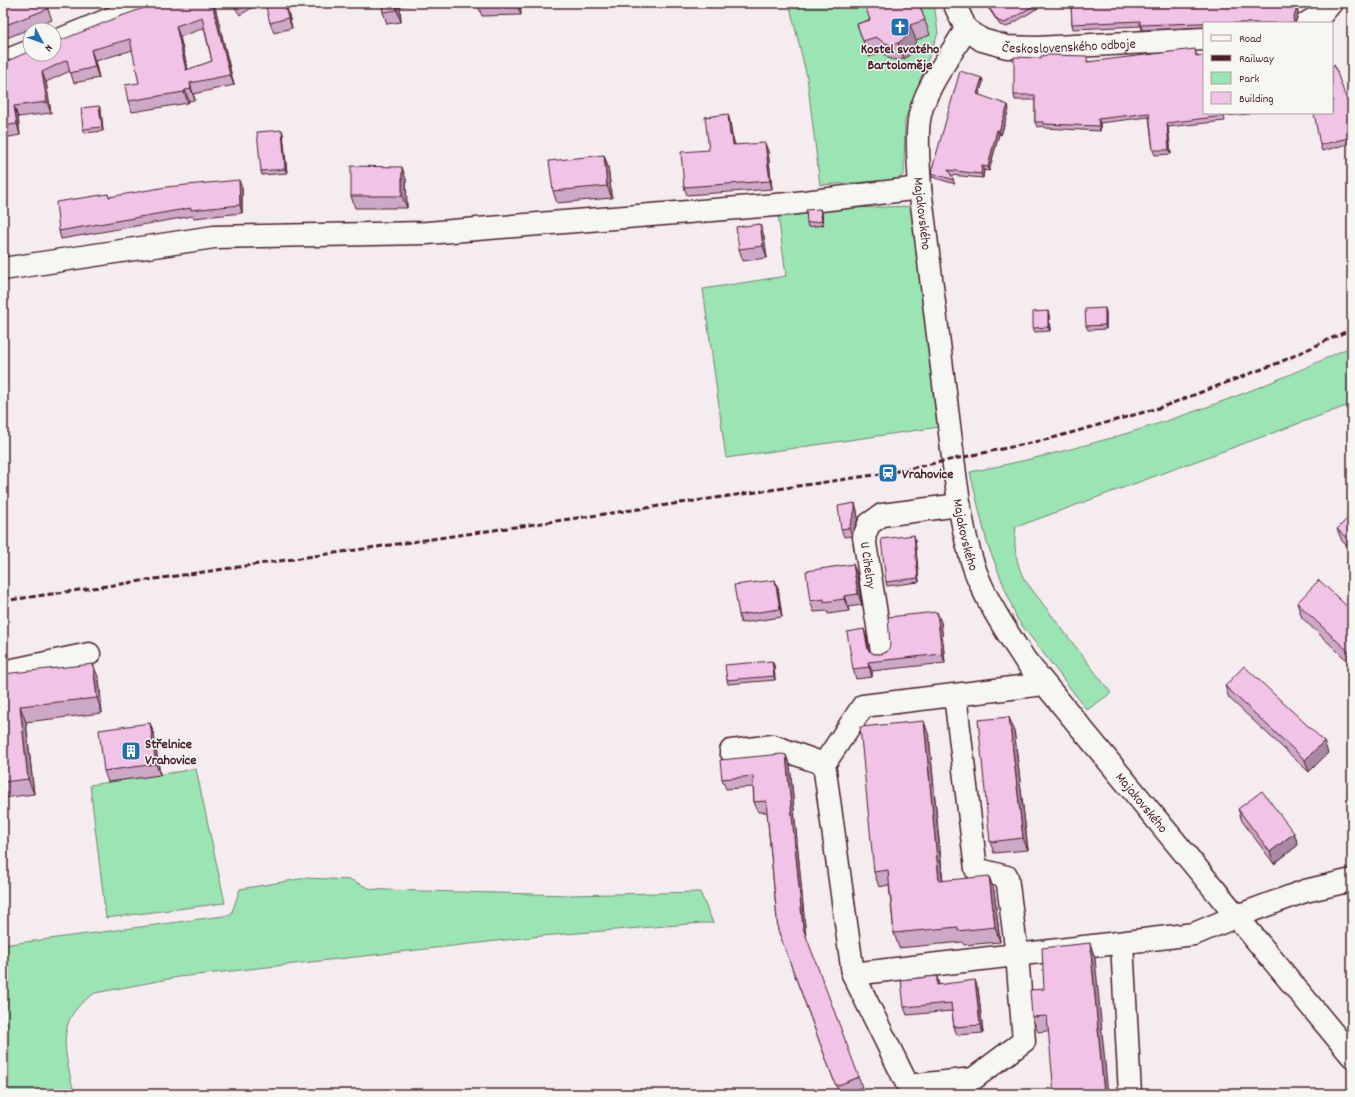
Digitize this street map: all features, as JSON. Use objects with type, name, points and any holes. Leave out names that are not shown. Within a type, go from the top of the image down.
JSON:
[{"type":"street","points":[[62,39],[149,3]]},
{"type":"street","points":[[954,3],[966,29]]},
{"type":"street","points":[[1309,22],[1321,15],[1331,3]]},
{"type":"street","name":"Československého odboje","points":[[966,29],[988,42],[1007,47],[1022,48],[1203,39]]},
{"type":"street","name":"Majakovského","points":[[966,29],[939,73],[922,107],[919,118],[918,140],[920,188],[959,505],[964,536],[972,562],[993,608],[1025,660],[1352,1056]]},
{"type":"street","points":[[3,62],[22,54]]},
{"type":"street","points":[[3,269],[214,237],[427,233],[788,204],[920,188]]},
{"type":"street","name":"U Cihelny","points":[[882,652],[864,537],[869,524],[882,515],[959,505]]},
{"type":"street","points":[[3,672],[89,654]]},
{"type":"street","points":[[955,695],[976,869],[1007,877],[1017,955],[1024,1041],[972,1079],[908,1086],[852,974],[824,764],[863,706],[1044,684]]},
{"type":"street","points":[[731,751],[773,746],[824,764]]},
{"type":"street","points":[[852,974],[1194,934],[1237,916],[1305,891],[1352,880]]},
{"type":"street","points":[[1122,943],[1130,1094]]},
{"type":"green space","points":[[789,3],[934,3],[938,33],[905,120],[904,174],[897,180],[820,185],[807,77]]},
{"type":"green space","points":[[914,206],[939,427],[726,458],[703,289],[786,276],[778,214],[821,209]]},
{"type":"green space","points":[[1352,346],[1352,404],[1016,527],[1016,554],[1024,579],[1111,693],[1087,710],[1017,619],[987,543],[970,472],[1068,450],[1165,421],[1260,387]]},
{"type":"green space","points":[[3,523],[9,550],[3,551]]},
{"type":"green space","points":[[196,769],[225,903],[106,918],[90,785]]},
{"type":"green space","points":[[306,878],[351,880],[371,889],[386,890],[570,895],[700,892],[713,923],[541,936],[179,977],[95,993],[81,1003],[72,1014],[67,1026],[65,1038],[66,1051],[74,1094],[3,1094],[3,945],[231,915],[240,889]]},
{"type":"building","points":[[3,3],[45,3],[48,9],[3,26]]},
{"type":"building","points":[[158,3],[212,3],[230,75],[190,83],[191,89],[185,90],[184,92],[128,101],[125,85],[139,83],[130,39],[91,50],[95,67],[70,73],[67,60],[42,72],[47,102],[14,106],[17,124],[3,126],[3,63],[22,55],[22,62],[62,62],[62,40]],"holes":[[[202,17],[212,61],[186,70],[176,26]]]},
{"type":"building","points":[[265,3],[284,3],[288,18],[270,23]]},
{"type":"building","points":[[382,3],[396,3],[397,10],[383,12]]},
{"type":"building","name":"Kostel svatého Bartoloměje","points":[[864,3],[918,3],[925,20],[910,25],[909,35],[898,43],[891,45],[876,37],[863,41],[857,24],[870,20]]},
{"type":"building","points":[[986,3],[1038,3],[1005,23],[998,21]]},
{"type":"building","points":[[1071,3],[1296,3],[1296,11],[1293,19],[1294,22],[1203,22],[1140,25],[1140,21],[1072,24]]},
{"type":"building","points":[[1195,49],[1196,56],[1203,55],[1203,114],[1223,114],[1223,116],[1167,123],[1169,150],[1153,150],[1149,113],[1098,119],[1099,126],[1043,124],[1043,122],[1035,122],[1035,95],[1014,95],[1014,57],[1041,58],[1041,56],[1048,55],[1087,56],[1087,62]]},
{"type":"building","points":[[1334,64],[1351,112],[1348,113],[1352,112],[1352,137],[1320,145],[1314,114],[1333,114]]},
{"type":"building","points":[[960,71],[982,78],[977,94],[1008,105],[999,131],[997,130],[988,167],[982,166],[981,174],[948,170],[954,180],[931,173]]},
{"type":"building","points":[[99,106],[102,127],[83,129],[81,108]]},
{"type":"building","points":[[728,114],[730,135],[732,136],[733,145],[765,143],[770,181],[684,187],[681,152],[709,150],[705,117]]},
{"type":"building","points":[[282,130],[285,169],[261,171],[257,132]]},
{"type":"building","points":[[604,155],[607,186],[553,191],[549,161]]},
{"type":"building","points":[[351,166],[402,167],[402,196],[351,196]]},
{"type":"building","points":[[239,180],[240,205],[191,210],[191,208],[59,231],[56,202],[108,194],[109,197],[166,187]]},
{"type":"building","points":[[820,209],[822,221],[807,223],[806,210]]},
{"type":"building","points":[[760,224],[763,246],[739,249],[736,227]]},
{"type":"building","points":[[1105,308],[1105,325],[1086,326],[1085,309]]},
{"type":"building","points":[[1048,311],[1048,327],[1033,328],[1033,312]]},
{"type":"building","points":[[855,503],[855,510],[849,528],[841,529],[838,506]]},
{"type":"building","points":[[1352,514],[1352,543],[1337,529]]},
{"type":"building","points":[[914,535],[918,578],[886,582],[881,539]]},
{"type":"building","points":[[853,564],[858,594],[844,596],[844,599],[824,602],[824,599],[810,601],[806,571]]},
{"type":"building","points":[[775,580],[780,609],[739,615],[734,585]]},
{"type":"building","points":[[1319,580],[1352,611],[1352,655],[1297,603]]},
{"type":"building","points":[[937,612],[942,654],[868,662],[869,667],[853,669],[847,632],[864,629],[868,650],[874,654],[881,654],[887,652],[890,646],[888,617]]},
{"type":"building","points":[[772,661],[774,676],[727,680],[725,665]]},
{"type":"building","points":[[93,664],[97,698],[20,706],[28,779],[3,782],[3,674]]},
{"type":"building","points":[[1244,666],[1324,741],[1305,760],[1225,686]]},
{"type":"building","points":[[1009,717],[1023,838],[990,842],[978,720]]},
{"type":"building","points":[[924,721],[939,881],[989,876],[995,927],[958,931],[958,927],[894,933],[888,870],[874,872],[860,727]]},
{"type":"building","points":[[150,723],[156,764],[104,771],[99,730]]},
{"type":"building","points":[[782,754],[786,755],[803,928],[859,1077],[836,1086],[778,930],[766,801],[754,802],[753,776],[722,779],[720,760]]},
{"type":"building","points":[[1262,791],[1294,833],[1270,852],[1238,809]]},
{"type":"building","points":[[1090,943],[1104,1094],[1054,1094],[1047,1016],[1032,1017],[1030,990],[1044,989],[1042,948]]},
{"type":"building","points":[[937,976],[937,985],[975,980],[980,1025],[954,1027],[951,1003],[904,1007],[901,980]]},
{"type":"railway","points":[[3,601],[888,473],[1049,439],[1162,407],[1278,363],[1352,329]]},
{"type":"place","name":"Kostel svatého Bartoloměje","points":[[900,27]]},
{"type":"place","name":"Vrahovice","points":[[888,473]]},
{"type":"place","name":"Střelnice Vrahovice","points":[[131,751]]}]
